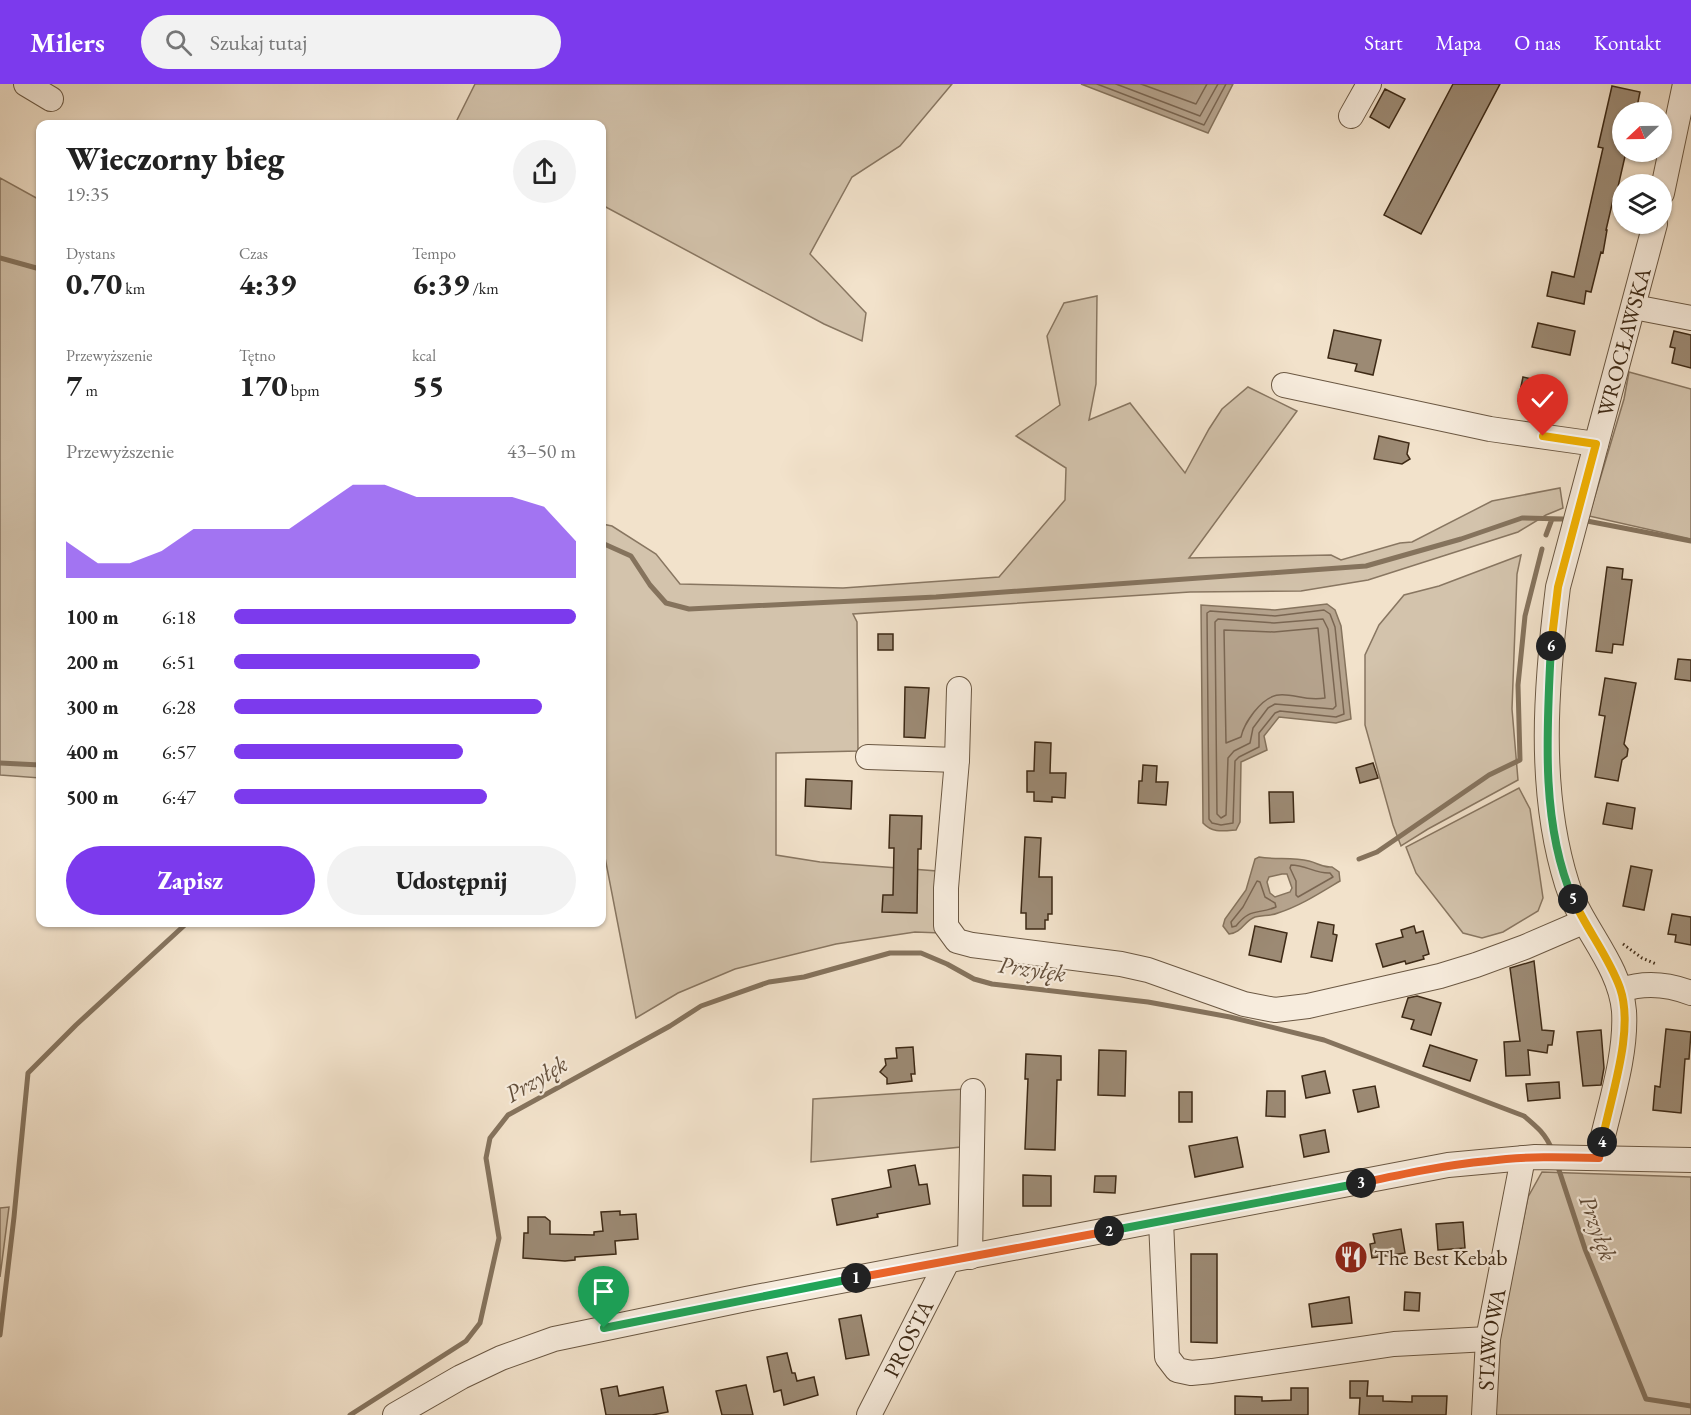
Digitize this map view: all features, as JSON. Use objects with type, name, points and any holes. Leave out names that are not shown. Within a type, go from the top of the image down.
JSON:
[{"type":"street","points":[[26,84],[51,99]]},
{"type":"street","points":[[1351,116],[1369,84]]},
{"type":"street","points":[[1666,174],[1684,84]]},
{"type":"street","name":"WROCŁAWSKA","points":[[1587,1158],[1616,1083],[1624,1012],[1621,990],[1606,958],[1583,922],[1567,886],[1558,850],[1550,796],[1547,724],[1551,643],[1558,587],[1652,234]]},
{"type":"street","points":[[1634,307],[1691,318]]},
{"type":"street","points":[[1284,386],[1490,429],[1596,444]]},
{"type":"street","points":[[959,689],[957,760],[946,888],[946,926],[957,941],[1149,970],[1244,1004],[1275,1011],[1308,1006],[1440,976],[1515,951],[1583,922]]},
{"type":"street","points":[[868,757],[957,760]]},
{"type":"street","points":[[1621,990],[1637,984],[1675,987],[1691,993]]},
{"type":"street","points":[[959,1259],[973,1091]]},
{"type":"street","points":[[395,1415],[471,1372],[501,1358],[554,1339],[746,1299],[1448,1166],[1529,1158],[1691,1160]]},
{"type":"street","name":"STAWOWA","points":[[1484,1415],[1488,1339],[1529,1158]]},
{"type":"street","points":[[1161,1221],[1167,1357],[1177,1370],[1191,1373],[1212,1371],[1394,1344],[1488,1339]]},
{"type":"street","name":"PROSTA","points":[[869,1415],[959,1259]]},
{"type":"path","points":[[1620,943],[1642,958],[1662,966]]},
{"type":"shaded area","points":[[475,84],[952,84],[900,146],[852,177],[810,254],[866,313],[862,341],[824,324],[606,207],[606,120],[457,120]]},
{"type":"shaded area","points":[[0,178],[36,198],[36,778],[0,775]]},
{"type":"shaded area","points":[[1097,296],[1096,384],[1089,420],[1130,403],[1185,473],[1222,409],[1248,387],[1297,411],[1189,558],[1331,555],[1341,560],[1400,543],[1412,542],[1492,501],[1560,488],[1563,508],[1546,515],[1518,532],[1368,580],[1301,591],[1190,592],[853,614],[857,622],[858,751],[776,753],[776,855],[820,862],[937,871],[941,933],[915,932],[836,944],[735,969],[678,993],[636,1018],[606,863],[606,525],[612,526],[656,554],[680,584],[843,588],[999,577],[1065,500],[1066,468],[1016,436],[1060,405],[1047,336],[1064,303]]},
{"type":"shaded area","points":[[1629,372],[1691,389],[1691,539],[1589,516],[1624,399]]},
{"type":"shaded area","points":[[1521,555],[1517,574],[1512,709],[1518,780],[1401,846],[1365,725],[1365,655],[1379,625],[1404,595],[1439,586]]},
{"type":"shaded area","points":[[1519,788],[1530,809],[1543,898],[1538,911],[1503,932],[1482,938],[1463,933],[1416,873],[1406,847]]},
{"type":"shaded area","points":[[965,1089],[961,1147],[811,1162],[813,1099]]},
{"type":"shaded area","points":[[1542,1172],[1691,1177],[1691,1415],[1491,1415],[1495,1361],[1528,1197]]},
{"type":"shaded area","points":[[9,1207],[0,1277],[0,1208]]},
{"type":"water","points":[[1081,84],[1233,84],[1208,133]]},
{"type":"water","points":[[1327,604],[1335,610],[1341,626],[1351,719],[1336,723],[1279,717],[1264,736],[1267,750],[1241,762],[1240,822],[1236,830],[1218,831],[1210,828],[1203,823],[1201,605],[1275,610]]},
{"type":"water","points":[[1259,857],[1309,861],[1332,867],[1339,872],[1340,881],[1294,907],[1275,914],[1255,917],[1237,931],[1229,934],[1223,926],[1225,919],[1246,890],[1255,859]],"holes":[[[1287,874],[1292,888],[1290,892],[1275,897],[1270,893],[1267,882],[1269,877]]]},
{"type":"building","points":[[1453,84],[1500,84],[1421,234],[1384,215]]},
{"type":"building","points":[[1612,86],[1640,92],[1638,102],[1612,102],[1612,162],[1624,162],[1621,174],[1612,174],[1612,204],[1603,253],[1601,252],[1591,292],[1586,291],[1584,304],[1547,296],[1552,272],[1574,277],[1603,148],[1598,147]]},
{"type":"building","points":[[1385,89],[1405,99],[1389,128],[1370,117]]},
{"type":"building","points":[[1538,323],[1575,331],[1570,355],[1532,347]]},
{"type":"building","points":[[1334,330],[1381,340],[1373,375],[1355,371],[1357,364],[1328,358]]},
{"type":"building","points":[[1674,331],[1691,335],[1691,368],[1672,363],[1675,348],[1670,347]]},
{"type":"building","points":[[1523,377],[1559,385],[1554,410],[1518,401]]},
{"type":"building","points":[[1379,436],[1409,443],[1407,454],[1410,459],[1402,464],[1374,459]]},
{"type":"building","points":[[1607,567],[1623,569],[1622,579],[1632,580],[1623,645],[1613,644],[1612,653],[1596,651]]},
{"type":"building","points":[[878,634],[893,634],[893,650],[878,650]]},
{"type":"building","points":[[1678,659],[1691,660],[1691,681],[1675,679]]},
{"type":"building","points":[[1605,678],[1636,683],[1624,744],[1628,749],[1627,756],[1622,760],[1618,781],[1595,777],[1605,716],[1599,715]]},
{"type":"building","points":[[905,687],[929,688],[925,738],[904,737]]},
{"type":"building","points":[[1035,742],[1051,743],[1050,773],[1066,773],[1065,798],[1052,797],[1052,802],[1034,801],[1034,792],[1027,792],[1027,771],[1034,771]]},
{"type":"building","points":[[1373,763],[1378,778],[1360,783],[1356,768]]},
{"type":"building","points":[[1143,765],[1157,766],[1156,782],[1168,782],[1166,805],[1138,803],[1139,781],[1142,781]]},
{"type":"building","points":[[806,779],[852,781],[851,809],[805,806]]},
{"type":"building","points":[[1269,792],[1293,792],[1294,822],[1270,823]]},
{"type":"building","points":[[1607,803],[1635,808],[1632,829],[1603,824]]},
{"type":"building","points":[[890,815],[922,816],[921,849],[918,849],[917,913],[882,912],[883,895],[893,895],[894,848],[889,848]]},
{"type":"building","points":[[1025,837],[1041,838],[1039,877],[1052,877],[1052,914],[1048,914],[1048,920],[1045,920],[1045,929],[1026,929],[1026,913],[1021,913]]},
{"type":"building","points":[[1631,866],[1652,870],[1644,910],[1623,906]]},
{"type":"building","points":[[1672,914],[1691,917],[1691,945],[1675,942],[1676,935],[1668,934]]},
{"type":"building","points":[[1318,922],[1334,925],[1333,934],[1337,935],[1332,961],[1311,957]]},
{"type":"building","points":[[1255,926],[1287,933],[1281,962],[1249,955]]},
{"type":"building","points":[[1414,926],[1416,933],[1423,931],[1429,954],[1423,956],[1424,959],[1383,967],[1376,944],[1403,937],[1401,930]]},
{"type":"building","points":[[1534,961],[1542,1030],[1554,1031],[1552,1045],[1548,1045],[1547,1053],[1528,1050],[1530,1075],[1506,1076],[1504,1042],[1520,1041],[1510,968]]},
{"type":"building","points":[[1417,996],[1441,1003],[1431,1035],[1411,1029],[1414,1020],[1402,1017],[1408,998]]},
{"type":"building","points":[[1666,1029],[1691,1032],[1689,1059],[1685,1059],[1681,1113],[1653,1110],[1655,1086],[1660,1087]]},
{"type":"building","points":[[1601,1030],[1604,1068],[1601,1085],[1583,1086],[1577,1032]]},
{"type":"building","points":[[1430,1045],[1477,1060],[1470,1081],[1423,1066]]},
{"type":"building","points":[[913,1047],[915,1074],[911,1074],[912,1081],[887,1084],[887,1078],[880,1072],[886,1065],[885,1059],[897,1058],[896,1048]]},
{"type":"building","points":[[1099,1050],[1126,1051],[1125,1096],[1098,1095]]},
{"type":"building","points":[[1026,1054],[1061,1056],[1061,1080],[1057,1080],[1055,1150],[1025,1149],[1028,1079],[1025,1079]]},
{"type":"building","points":[[1325,1071],[1330,1093],[1306,1098],[1302,1076]]},
{"type":"building","points":[[1559,1082],[1560,1098],[1528,1101],[1526,1084]]},
{"type":"building","points":[[1375,1086],[1379,1107],[1358,1112],[1353,1090]]},
{"type":"building","points":[[1267,1091],[1285,1091],[1285,1117],[1266,1116]]},
{"type":"building","points":[[1179,1092],[1192,1092],[1192,1122],[1179,1122]]},
{"type":"building","points":[[1325,1130],[1329,1152],[1304,1157],[1300,1135]]},
{"type":"building","points":[[1237,1137],[1243,1167],[1195,1177],[1189,1146]]},
{"type":"building","points":[[915,1165],[919,1185],[927,1184],[930,1204],[877,1214],[878,1217],[837,1225],[832,1199],[891,1187],[888,1170]]},
{"type":"building","points":[[1023,1175],[1051,1176],[1051,1206],[1023,1206]]},
{"type":"building","points":[[1095,1176],[1116,1176],[1115,1193],[1094,1192]]},
{"type":"building","points":[[620,1211],[620,1215],[636,1214],[638,1239],[615,1241],[616,1254],[575,1257],[575,1260],[565,1261],[523,1258],[524,1233],[528,1233],[528,1217],[545,1217],[550,1221],[550,1234],[594,1235],[594,1232],[603,1231],[601,1212]]},
{"type":"building","points":[[1463,1222],[1465,1248],[1438,1250],[1436,1224]]},
{"type":"building","points":[[1401,1229],[1405,1253],[1372,1258],[1370,1244],[1375,1243],[1373,1234]]},
{"type":"building","name":"The Best Kebab","points":[[1358,1248],[1360,1262],[1343,1265],[1341,1251]]},
{"type":"building","points":[[1191,1254],[1217,1254],[1217,1343],[1191,1342]]},
{"type":"building","points":[[1405,1292],[1420,1293],[1419,1311],[1404,1310]]},
{"type":"building","points":[[1349,1297],[1352,1323],[1312,1327],[1309,1304]]},
{"type":"building","points":[[861,1315],[869,1355],[846,1359],[839,1319]]},
{"type":"building","points":[[787,1353],[792,1373],[795,1373],[797,1381],[814,1377],[818,1395],[784,1405],[781,1390],[774,1392],[767,1357]]},
{"type":"building","points":[[1350,1381],[1368,1381],[1367,1396],[1383,1396],[1383,1401],[1412,1402],[1412,1396],[1447,1396],[1446,1415],[1359,1415],[1360,1398],[1350,1398]]},
{"type":"building","points":[[746,1385],[753,1415],[722,1415],[716,1391]]},
{"type":"building","points":[[617,1386],[619,1396],[663,1387],[668,1412],[652,1415],[606,1415],[601,1389]]},
{"type":"building","points":[[1291,1388],[1308,1388],[1308,1415],[1235,1415],[1235,1396],[1262,1397],[1262,1401],[1291,1400]]},
{"type":"waterway","points":[[0,258],[36,268]]},
{"type":"waterway","points":[[606,545],[631,556],[650,585],[666,603],[689,609],[936,597],[1366,566],[1461,539],[1522,518],[1563,519]]},
{"type":"waterway","points":[[1546,535],[1552,519]]},
{"type":"waterway","points":[[1587,521],[1691,541]]},
{"type":"waterway","points":[[1359,859],[1377,852],[1489,775],[1520,760],[1518,685],[1525,616],[1542,549]]},
{"type":"waterway","points":[[0,763],[36,765]]},
{"type":"waterway","points":[[0,1335],[28,1073],[76,1025],[183,927]]},
{"type":"waterway","name":"Przyłęk","points":[[350,1415],[466,1341],[480,1323],[499,1238],[486,1158],[490,1138],[508,1115],[670,1026],[701,1006],[769,982],[804,977],[890,953],[921,953],[974,979],[992,984],[1148,1002],[1230,1017],[1324,1040],[1524,1116],[1544,1135],[1552,1150]]},
{"type":"waterway","name":"Przyłęk","points":[[1557,1164],[1585,1249],[1646,1399],[1691,1406]]},
{"type":"place","name":"The Best Kebab","points":[[1351,1257]]},
{"type":"route","points":[[604,1328],[1448,1166],[1535,1157],[1599,1158],[1616,1083],[1624,1012],[1621,990],[1606,958],[1583,922],[1567,886],[1558,850],[1550,796],[1547,724],[1551,643],[1558,587],[1596,444],[1543,436]]}]
